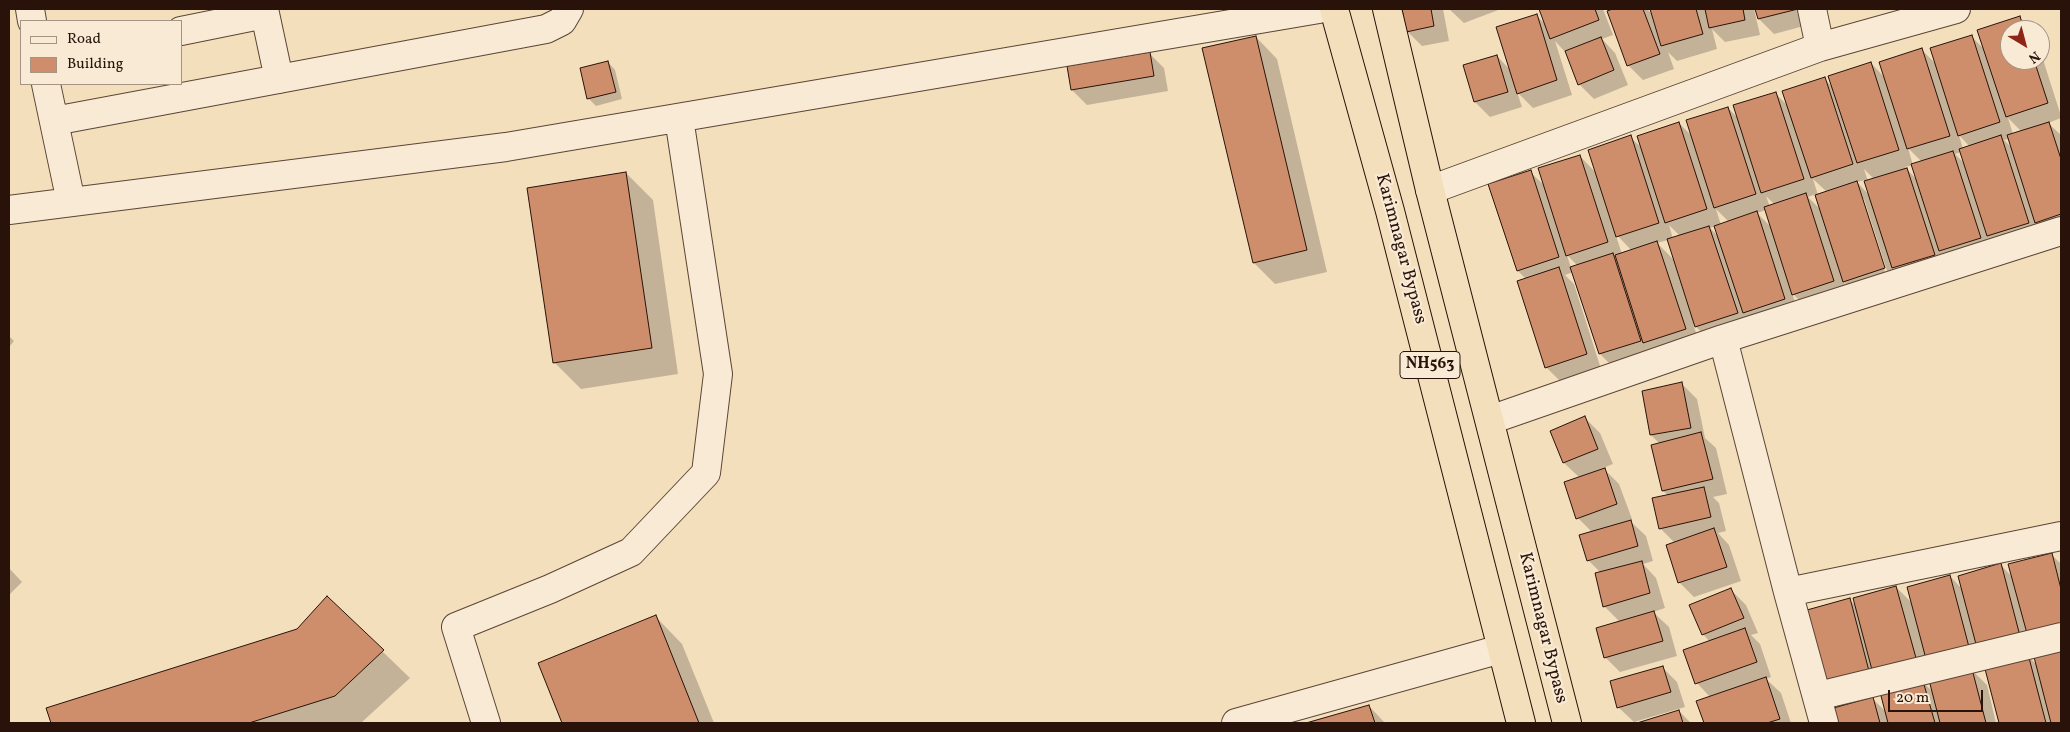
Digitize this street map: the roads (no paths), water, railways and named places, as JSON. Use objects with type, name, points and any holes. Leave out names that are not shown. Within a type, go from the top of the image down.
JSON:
[{"type":"highway","name":"Karimnagar Bypass","points":[[1334,9],[1390,211],[1520,723]]},
{"type":"highway","name":"Karimnagar Bypass","points":[[1387,9],[1430,190],[1567,723]]},
{"type":"street","points":[[54,121],[546,28],[562,20],[569,9]]},
{"type":"street","points":[[9,210],[506,147],[1319,9]]},
{"type":"street","points":[[1812,9],[1820,47]]},
{"type":"street","points":[[1430,190],[1820,47],[1956,9]]},
{"type":"street","points":[[182,31],[265,11],[279,79]]},
{"type":"street","points":[[46,85],[71,202]]},
{"type":"street","points":[[486,723],[456,627],[550,589],[631,552],[706,473],[718,374],[679,118]]},
{"type":"street","points":[[1490,420],[1723,339],[2061,231]]},
{"type":"street","points":[[1723,339],[1824,723]]},
{"type":"street","points":[[1788,592],[2061,536]]},
{"type":"street","points":[[1818,696],[2061,637]]},
{"type":"street","points":[[1236,723],[1501,649]]}]
